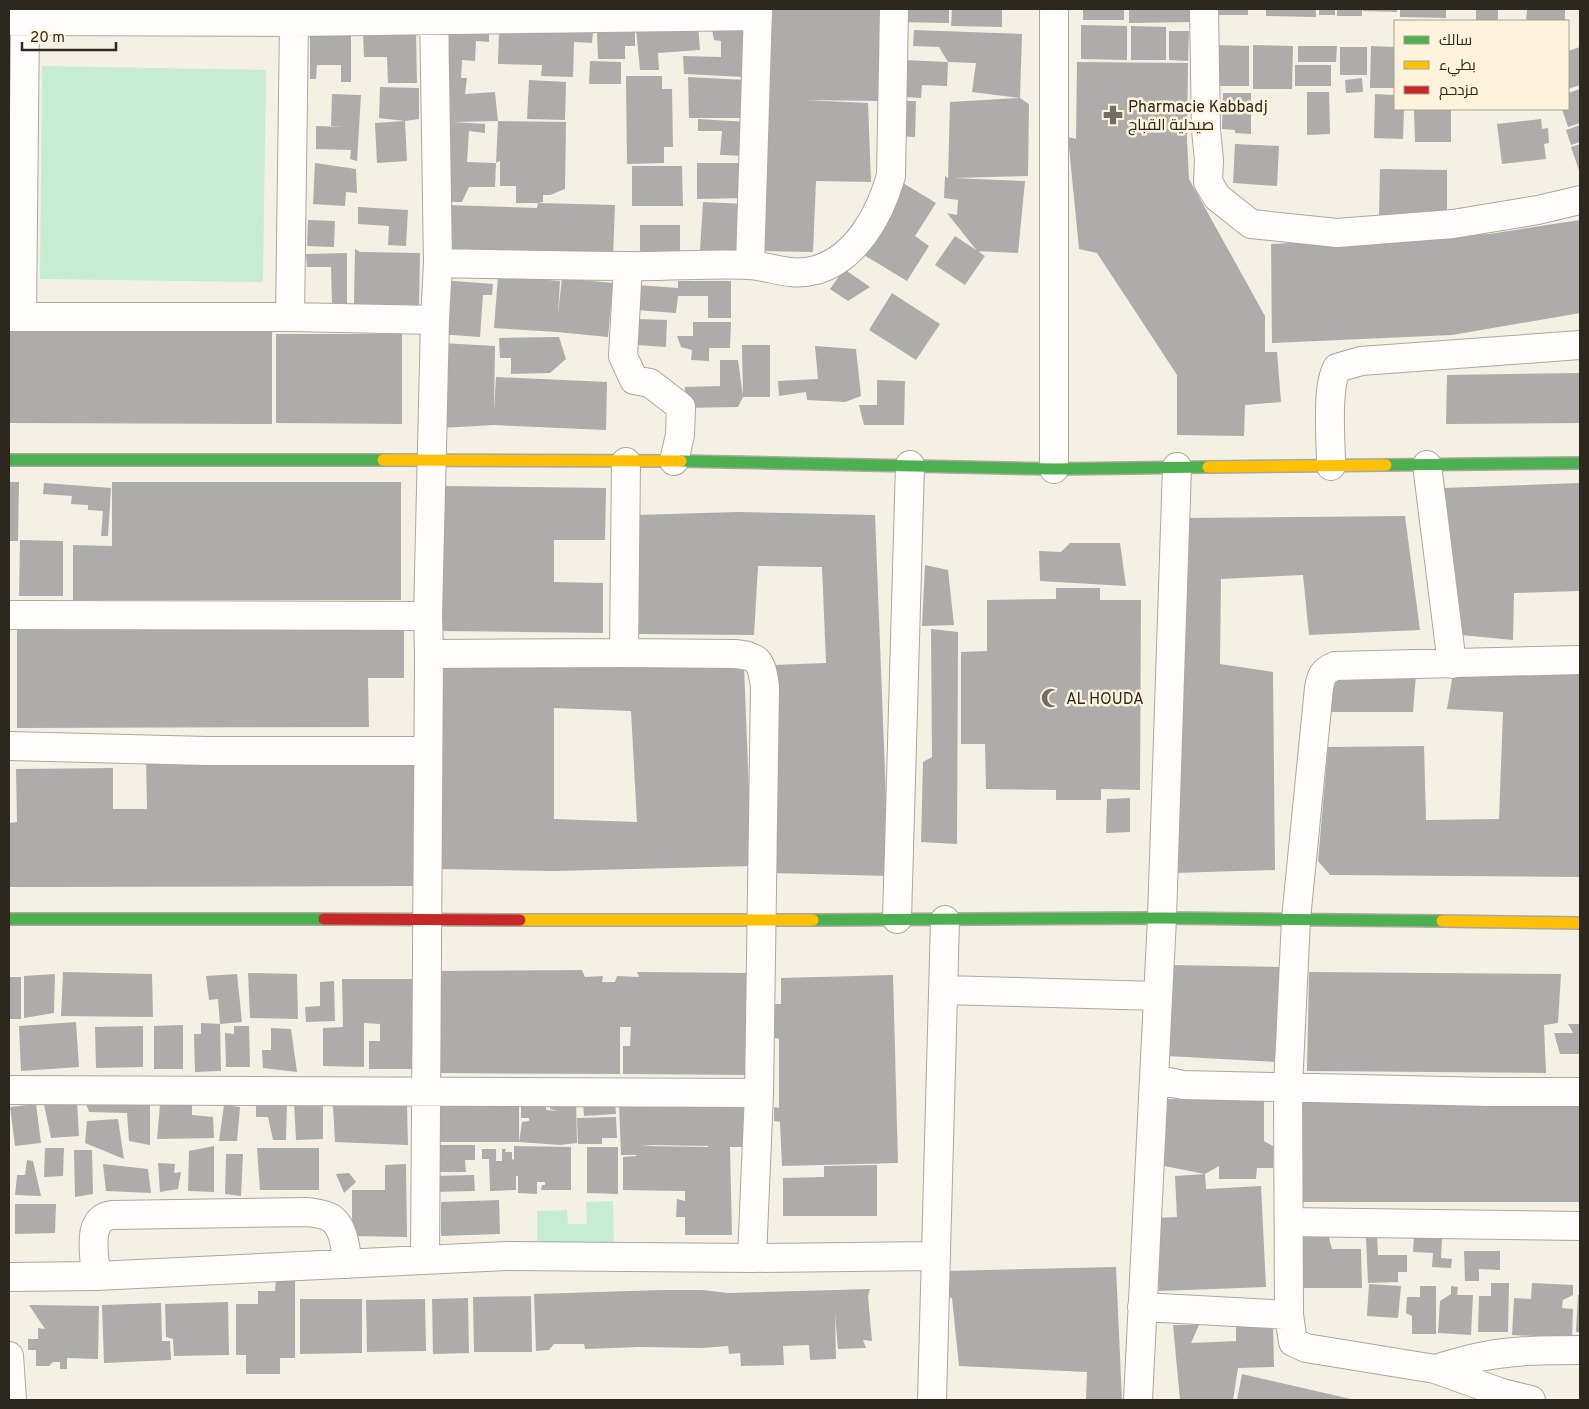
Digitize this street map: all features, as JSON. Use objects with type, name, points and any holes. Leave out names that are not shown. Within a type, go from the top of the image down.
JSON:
[{"type":"street","points":[[438,263],[628,266],[750,265],[795,274],[817,269],[840,258],[863,237],[885,196],[891,176],[894,9]]},
{"type":"street","points":[[1054,9],[1054,469]]},
{"type":"street","points":[[1204,9],[1208,182],[1217,197],[1252,224],[1336,233],[1453,224],[1538,210],[1580,200]]},
{"type":"street","points":[[435,320],[290,317],[15,317],[17,21],[294,22],[434,14],[758,12],[750,265]]},
{"type":"street","points":[[425,1259],[428,616],[438,263],[434,14]]},
{"type":"street","points":[[290,317],[294,22]]},
{"type":"street","points":[[628,266],[622,356],[634,380],[650,383],[681,407],[680,435],[674,461]]},
{"type":"street","points":[[1331,466],[1331,390],[1332,377],[1337,368],[1361,361],[1580,345]]},
{"type":"street","points":[[9,460],[674,461],[1054,469],[1580,463]]},
{"type":"street","points":[[624,653],[626,462]]},
{"type":"street","points":[[898,919],[910,465]]},
{"type":"street","points":[[1427,465],[1452,664]]},
{"type":"street","points":[[1138,1400],[1162,918],[1178,467]]},
{"type":"street","points":[[9,615],[428,616]]},
{"type":"street","points":[[429,654],[624,653],[747,655],[756,659],[762,668],[765,686],[762,920],[759,1092],[752,1258]]},
{"type":"street","points":[[1531,1400],[1502,1393],[1435,1369],[1306,1348],[1293,1342],[1289,1315],[1288,1087],[1296,919],[1320,679],[1323,672],[1335,666],[1580,660]]},
{"type":"street","points":[[9,746],[207,751],[428,751]]},
{"type":"street","points":[[9,919],[945,920],[1162,918],[1580,923]]},
{"type":"street","points":[[932,1400],[945,920]]},
{"type":"street","points":[[943,990],[1158,996]]},
{"type":"street","points":[[1154,1079],[1183,1085],[1480,1092],[1580,1092]]},
{"type":"street","points":[[9,1090],[759,1092]]},
{"type":"street","points":[[96,1276],[93,1236],[100,1220],[106,1215],[113,1214],[308,1212],[331,1218],[338,1226],[343,1236],[348,1264]]},
{"type":"street","points":[[1289,1222],[1580,1226]]},
{"type":"street","points":[[9,1277],[96,1276],[506,1256],[752,1258],[936,1256]]},
{"type":"street","points":[[1142,1307],[1289,1315]]},
{"type":"street","points":[[1435,1369],[1480,1357],[1513,1352],[1580,1350]]},
{"type":"street","points":[[9,1356],[12,1400]]},
{"type":"green space","points":[[42,66],[266,70],[263,282],[40,279]]},
{"type":"green space","points":[[613,1201],[614,1249],[537,1250],[537,1211],[567,1210],[568,1224],[587,1224],[586,1202]]},
{"type":"building","points":[[767,9],[881,9],[878,101],[805,100],[868,103],[871,182],[816,181],[813,252],[760,251]]},
{"type":"building","points":[[898,9],[949,9],[949,23],[898,22]]},
{"type":"building","points":[[952,9],[1002,9],[1002,27],[951,26]]},
{"type":"building","points":[[1083,9],[1124,9],[1124,20],[1083,20]]},
{"type":"building","points":[[1129,9],[1192,9],[1192,22],[1129,23]]},
{"type":"building","points":[[1212,9],[1248,9],[1248,15],[1212,15]]},
{"type":"building","points":[[1266,9],[1316,9],[1316,17],[1266,16]]},
{"type":"building","points":[[1319,9],[1335,9],[1335,15],[1319,15]]},
{"type":"building","points":[[1337,9],[1362,9],[1362,16],[1337,16]]},
{"type":"building","points":[[1363,9],[1397,9],[1397,12],[1363,11]]},
{"type":"building","points":[[1400,9],[1446,9],[1446,18],[1400,17]]},
{"type":"building","points":[[1476,9],[1498,9],[1498,20],[1476,20]]},
{"type":"building","points":[[1527,9],[1565,10],[1565,20],[1526,20]]},
{"type":"building","points":[[698,25],[700,50],[658,53],[659,70],[640,70],[636,29]]},
{"type":"building","points":[[1081,25],[1127,26],[1127,60],[1081,59]]},
{"type":"building","points":[[1131,26],[1166,27],[1166,60],[1131,60]]},
{"type":"building","points":[[712,29],[747,31],[745,77],[684,74],[683,56],[721,57],[721,41],[714,40]]},
{"type":"building","points":[[439,30],[489,33],[489,42],[476,41],[475,61],[462,60],[461,78],[467,78],[465,94],[495,92],[498,121],[453,122],[485,124],[485,133],[469,131],[467,162],[496,163],[495,187],[469,187],[462,202],[447,202]]},
{"type":"building","points":[[914,30],[1022,34],[1020,98],[972,92],[976,63],[948,62],[939,47],[913,46]]},
{"type":"building","points":[[499,31],[593,32],[592,43],[574,42],[573,77],[541,76],[542,65],[498,64]]},
{"type":"building","points":[[1169,31],[1189,31],[1188,61],[1169,60]]},
{"type":"building","points":[[416,32],[417,83],[388,83],[387,57],[364,57],[363,34]]},
{"type":"building","points":[[635,32],[635,46],[625,46],[625,59],[598,59],[597,33]]},
{"type":"building","points":[[310,35],[351,35],[351,82],[341,82],[341,65],[317,65],[316,79],[310,79]]},
{"type":"building","points":[[1215,45],[1249,46],[1249,86],[1215,86]]},
{"type":"building","points":[[1253,45],[1293,46],[1292,89],[1253,89]]},
{"type":"building","points":[[1298,46],[1337,46],[1336,62],[1298,62]]},
{"type":"building","points":[[1371,46],[1394,47],[1394,88],[1370,88]]},
{"type":"building","points":[[1340,47],[1367,47],[1367,75],[1340,75]]},
{"type":"building","points":[[1580,47],[1580,85],[1569,89],[1569,51]]},
{"type":"building","points":[[904,60],[948,62],[947,86],[922,85],[921,98],[903,97]]},
{"type":"building","points":[[590,61],[621,62],[621,84],[589,84]]},
{"type":"building","points":[[1077,62],[1188,63],[1187,140],[1189,179],[1265,316],[1265,352],[1277,352],[1281,402],[1245,405],[1244,436],[1177,435],[1177,375],[1097,253],[1079,249],[1068,137],[1076,139]]},
{"type":"building","points":[[1295,65],[1331,65],[1331,86],[1295,86]]},
{"type":"building","points":[[626,76],[662,76],[662,89],[672,89],[673,147],[664,147],[664,163],[627,164]]},
{"type":"building","points":[[688,77],[746,80],[746,118],[689,118]]},
{"type":"building","points":[[1362,78],[1363,92],[1346,93],[1345,80]]},
{"type":"building","points":[[529,80],[566,82],[565,120],[527,119]]},
{"type":"building","points":[[380,87],[419,88],[419,119],[405,121],[379,118]]},
{"type":"building","points":[[1580,89],[1580,123],[1568,127],[1562,110],[1569,110],[1569,93]]},
{"type":"building","points":[[1307,92],[1329,92],[1330,134],[1307,135]]},
{"type":"building","points":[[1223,93],[1251,93],[1251,134],[1235,133],[1235,130],[1222,129]]},
{"type":"building","points":[[332,94],[361,95],[357,161],[350,159],[351,150],[316,149],[316,126],[342,127],[331,126]]},
{"type":"building","points":[[1375,94],[1394,95],[1394,110],[1404,110],[1403,139],[1374,138]]},
{"type":"building","points":[[1020,98],[1029,104],[1028,176],[953,178],[1025,181],[1018,253],[977,251],[947,213],[957,215],[958,200],[944,198],[945,176],[948,178],[950,102]]},
{"type":"building","points":[[900,101],[916,101],[915,137],[898,136]]},
{"type":"building","points":[[1414,110],[1451,110],[1451,142],[1415,142]]},
{"type":"building","points":[[698,119],[748,122],[747,156],[720,155],[722,131],[698,131]]},
{"type":"building","points":[[1541,119],[1542,129],[1548,128],[1549,143],[1544,144],[1546,159],[1502,164],[1497,124]]},
{"type":"building","points":[[405,121],[407,161],[377,163],[375,123]]},
{"type":"building","points":[[498,121],[566,122],[565,189],[550,195],[543,195],[543,202],[516,203],[516,186],[500,186],[500,161],[496,163]]},
{"type":"building","points":[[1580,125],[1580,142],[1571,145],[1566,130]]},
{"type":"building","points":[[1235,144],[1279,146],[1277,186],[1233,183]]},
{"type":"building","points":[[1580,144],[1580,173],[1571,147]]},
{"type":"building","points":[[315,163],[356,169],[357,193],[346,192],[345,206],[313,204]]},
{"type":"building","points":[[697,163],[745,163],[745,198],[697,199]]},
{"type":"building","points":[[632,166],[682,166],[683,206],[632,206]]},
{"type":"building","points":[[1380,169],[1447,170],[1447,216],[1379,215]]},
{"type":"building","points":[[903,183],[936,203],[915,236],[929,246],[907,281],[859,252]]},
{"type":"building","points":[[703,202],[745,204],[743,251],[700,250]]},
{"type":"building","points":[[538,203],[615,205],[613,257],[444,249],[446,205],[537,208]]},
{"type":"building","points":[[358,207],[408,210],[406,246],[388,245],[389,226],[358,224]]},
{"type":"building","points":[[308,220],[335,221],[334,247],[307,246]]},
{"type":"building","points":[[1580,220],[1580,313],[1452,335],[1272,343],[1271,244],[1489,234]]},
{"type":"building","points":[[640,225],[680,225],[680,251],[640,251]]},
{"type":"building","points":[[955,236],[985,256],[965,285],[935,265]]},
{"type":"building","points":[[355,249],[360,252],[420,253],[419,305],[354,304]]},
{"type":"building","points":[[347,253],[347,304],[332,304],[331,267],[307,267],[306,254]]},
{"type":"building","points":[[844,269],[870,287],[848,301],[830,289]]},
{"type":"building","points":[[498,276],[560,281],[558,314],[562,278],[613,283],[608,337],[494,328]]},
{"type":"building","points":[[441,280],[493,284],[492,295],[483,295],[480,337],[437,334]]},
{"type":"building","points":[[678,281],[731,281],[731,318],[708,318],[708,296],[678,296],[676,313],[636,310],[637,285],[678,288]]},
{"type":"building","points":[[892,293],[940,324],[916,360],[869,330]]},
{"type":"building","points":[[638,319],[667,320],[666,347],[637,345]]},
{"type":"building","points":[[693,322],[731,322],[730,348],[709,348],[709,361],[691,360],[692,350],[681,347],[677,336],[693,336]]},
{"type":"building","points":[[9,329],[272,329],[272,424],[9,423]]},
{"type":"building","points":[[276,334],[402,334],[402,424],[276,423]]},
{"type":"building","points":[[559,337],[566,359],[550,373],[511,374],[511,358],[500,358],[499,338]]},
{"type":"building","points":[[442,343],[495,346],[494,412],[496,377],[607,382],[606,430],[494,425],[441,428]]},
{"type":"building","points":[[742,345],[770,345],[770,397],[743,397]]},
{"type":"building","points":[[815,346],[856,349],[861,396],[845,402],[807,400],[806,392],[779,396],[778,381],[818,379]]},
{"type":"building","points":[[720,360],[738,360],[743,397],[738,407],[685,408],[685,387],[720,386]]},
{"type":"building","points":[[1580,373],[1580,423],[1446,424],[1447,375]]},
{"type":"building","points":[[877,380],[905,381],[904,425],[864,425],[859,405],[877,405]]},
{"type":"building","points":[[9,482],[19,482],[18,541],[9,541]]},
{"type":"building","points":[[112,482],[401,482],[401,600],[73,600],[73,545],[112,546]]},
{"type":"building","points":[[44,483],[111,488],[108,536],[101,536],[103,511],[88,510],[88,505],[71,504],[72,496],[43,494]]},
{"type":"building","points":[[1580,483],[1580,591],[1514,593],[1513,640],[1461,635],[1444,488]]},
{"type":"building","points":[[442,486],[606,488],[605,540],[554,540],[554,582],[603,583],[603,633],[440,631]]},
{"type":"building","points":[[738,512],[875,515],[889,876],[772,873],[772,665],[826,663],[822,567],[758,566],[754,635],[635,634],[636,515]]},
{"type":"building","points":[[1405,516],[1420,630],[1309,635],[1303,575],[1221,579],[1220,664],[1273,672],[1275,870],[1173,873],[1185,518]]},
{"type":"building","points":[[20,540],[63,541],[63,596],[19,596]]},
{"type":"building","points":[[1070,543],[1120,543],[1126,586],[1040,581],[1039,551],[1061,552]]},
{"type":"building","points":[[925,565],[948,570],[954,625],[922,626]]},
{"type":"building","name":"AL HOUDA","points":[[1056,588],[1100,588],[1100,600],[1141,600],[1140,790],[1101,789],[1101,800],[1056,800],[1056,790],[986,789],[985,744],[961,744],[961,652],[987,651],[987,600],[1056,599]]},
{"type":"building","points":[[404,626],[404,678],[368,678],[369,727],[17,728],[17,627]]},
{"type":"building","points":[[931,629],[958,632],[957,844],[921,842],[923,762],[932,757]]},
{"type":"building","points":[[441,663],[554,667],[744,667],[752,866],[554,871],[439,869]],"holes":[[[554,708],[631,711],[637,822],[554,819]]]},
{"type":"building","points":[[1580,672],[1580,877],[1330,875],[1318,861],[1328,747],[1424,746],[1426,820],[1499,819],[1503,712],[1447,709],[1453,673]]},
{"type":"building","points":[[1416,674],[1413,712],[1324,712],[1331,678]]},
{"type":"building","points":[[418,754],[418,886],[9,887],[9,823],[17,822],[16,769],[113,768],[113,809],[147,809],[146,755]]},
{"type":"building","points":[[1130,798],[1130,832],[1106,833],[1107,799]]},
{"type":"building","points":[[1170,965],[1280,967],[1276,1062],[1167,1056]]},
{"type":"building","points":[[582,970],[585,977],[603,976],[602,982],[615,982],[617,976],[639,977],[637,972],[752,973],[751,1075],[623,1074],[623,1046],[630,1046],[631,1027],[620,1027],[620,1074],[439,1073],[430,971]]},
{"type":"building","points":[[63,972],[152,974],[153,1017],[61,1016]]},
{"type":"building","points":[[1309,972],[1561,974],[1558,1023],[1544,1025],[1546,1073],[1307,1071]]},
{"type":"building","points":[[248,973],[297,974],[298,1019],[250,1018]]},
{"type":"building","points":[[55,974],[54,1013],[24,1018],[24,976]]},
{"type":"building","points":[[237,974],[242,1022],[220,1024],[218,999],[209,1000],[206,976]]},
{"type":"building","points":[[893,975],[898,1163],[782,1166],[780,1122],[774,1121],[774,1107],[779,1108],[779,1039],[775,1038],[774,1004],[781,1004],[781,978]]},
{"type":"building","points":[[9,977],[21,977],[21,1019],[9,1019]]},
{"type":"building","points":[[342,979],[414,979],[414,1069],[369,1069],[369,1041],[380,1041],[380,1024],[364,1023],[364,1067],[323,1066],[323,1028],[343,1027]]},
{"type":"building","points":[[334,981],[335,1021],[306,1022],[305,1007],[320,1006],[320,982]]},
{"type":"building","points":[[76,1022],[79,1067],[21,1071],[19,1026]]},
{"type":"building","points":[[201,1023],[220,1024],[221,1071],[195,1072],[194,1034],[201,1034]]},
{"type":"building","points":[[1568,1024],[1580,1024],[1580,1054],[1560,1054],[1554,1033],[1573,1033]]},
{"type":"building","points":[[183,1025],[183,1069],[154,1069],[154,1026]]},
{"type":"building","points":[[143,1026],[143,1067],[96,1068],[95,1027]]},
{"type":"building","points":[[234,1026],[249,1026],[250,1067],[226,1067],[225,1033],[234,1034]]},
{"type":"building","points":[[271,1028],[291,1029],[297,1072],[263,1068],[262,1050],[271,1050]]},
{"type":"building","points":[[84,1098],[150,1103],[150,1145],[129,1141],[127,1113],[89,1112]]},
{"type":"building","points":[[519,1099],[519,1142],[439,1142],[438,1102]]},
{"type":"building","points":[[1164,1099],[1264,1099],[1264,1141],[1273,1146],[1273,1168],[1257,1168],[1256,1179],[1219,1179],[1219,1166],[1205,1174],[1164,1166]]},
{"type":"building","points":[[521,1100],[546,1100],[546,1110],[558,1111],[550,1109],[550,1101],[576,1100],[577,1143],[560,1145],[519,1142],[522,1122],[529,1121],[529,1118],[521,1118]]},
{"type":"building","points":[[1417,1100],[1580,1103],[1580,1202],[1294,1202],[1302,1103]]},
{"type":"building","points":[[77,1101],[79,1136],[51,1138],[44,1104]]},
{"type":"building","points":[[256,1102],[287,1102],[286,1140],[273,1140],[268,1117],[256,1117]]},
{"type":"building","points":[[294,1102],[323,1104],[323,1139],[296,1140]]},
{"type":"building","points":[[615,1102],[616,1114],[584,1116],[583,1103]]},
{"type":"building","points":[[619,1103],[748,1103],[748,1147],[730,1147],[732,1235],[685,1235],[685,1217],[676,1217],[677,1199],[685,1201],[685,1191],[623,1190],[623,1157],[636,1155],[621,1155]],"holes":[[[653,1145],[708,1147],[641,1146]]]},
{"type":"building","points":[[36,1104],[41,1143],[15,1146],[10,1107]]},
{"type":"building","points":[[407,1104],[408,1145],[335,1142],[333,1106]]},
{"type":"building","points":[[160,1105],[192,1105],[192,1115],[213,1117],[214,1138],[157,1139]]},
{"type":"building","points":[[224,1105],[240,1107],[237,1141],[219,1141]]},
{"type":"building","points":[[616,1117],[617,1138],[602,1138],[602,1144],[578,1144],[577,1118]]},
{"type":"building","points":[[118,1119],[124,1159],[85,1143],[87,1121]]},
{"type":"building","points":[[439,1145],[475,1145],[475,1160],[465,1160],[466,1172],[440,1172]]},
{"type":"building","points":[[214,1146],[214,1192],[188,1191],[189,1151]]},
{"type":"building","points":[[514,1146],[571,1147],[571,1190],[541,1190],[545,1182],[537,1182],[537,1194],[518,1193],[518,1176],[516,1176],[516,1190],[490,1191],[489,1159],[482,1159],[482,1149],[496,1149],[496,1161],[502,1161],[502,1149],[506,1149],[505,1152],[512,1152],[512,1159],[514,1160]]},
{"type":"building","points":[[587,1147],[618,1147],[618,1194],[587,1193]]},
{"type":"building","points":[[45,1148],[64,1148],[63,1176],[44,1177]]},
{"type":"building","points":[[257,1148],[319,1148],[319,1190],[260,1190]]},
{"type":"building","points":[[74,1150],[92,1150],[93,1194],[75,1197]]},
{"type":"building","points":[[226,1154],[243,1154],[241,1196],[225,1194]]},
{"type":"building","points":[[27,1160],[33,1161],[41,1196],[15,1195],[17,1175],[25,1175]]},
{"type":"building","points":[[158,1163],[175,1164],[174,1173],[181,1172],[178,1189],[160,1192]]},
{"type":"building","points":[[103,1164],[148,1169],[151,1193],[106,1191]]},
{"type":"building","points":[[406,1164],[407,1237],[352,1236],[352,1190],[385,1190],[385,1165]]},
{"type":"building","points":[[877,1165],[877,1216],[783,1216],[783,1178],[824,1177],[824,1166]]},
{"type":"building","points":[[349,1173],[356,1182],[344,1193],[336,1174]]},
{"type":"building","points":[[1205,1174],[1206,1189],[1261,1186],[1266,1287],[1159,1291],[1155,1218],[1177,1217],[1175,1176]]},
{"type":"building","points":[[474,1175],[475,1191],[434,1192],[434,1176]]},
{"type":"building","points":[[499,1200],[500,1234],[441,1236],[441,1202]]},
{"type":"building","points":[[15,1204],[56,1204],[55,1233],[15,1234]]},
{"type":"building","points":[[1299,1234],[1328,1234],[1332,1249],[1361,1249],[1362,1288],[1299,1288]]},
{"type":"building","points":[[1414,1236],[1442,1238],[1441,1258],[1452,1259],[1451,1268],[1432,1267],[1433,1253],[1413,1252]]},
{"type":"building","points":[[1366,1237],[1377,1237],[1378,1255],[1407,1255],[1407,1272],[1398,1272],[1398,1282],[1368,1283]]},
{"type":"building","points":[[1464,1251],[1500,1251],[1500,1270],[1479,1269],[1479,1281],[1465,1281]]},
{"type":"building","points":[[1116,1267],[1122,1400],[1086,1400],[1087,1372],[959,1366],[952,1298],[947,1297],[947,1271]]},
{"type":"building","points":[[276,1279],[295,1279],[295,1358],[280,1358],[280,1374],[246,1374],[246,1355],[236,1355],[236,1304],[258,1304],[258,1291],[275,1291]]},
{"type":"building","points":[[1491,1283],[1509,1283],[1508,1332],[1478,1332],[1479,1296],[1491,1296]]},
{"type":"building","points":[[1532,1283],[1573,1285],[1573,1295],[1563,1300],[1562,1308],[1573,1309],[1572,1338],[1512,1335],[1514,1298],[1531,1299]]},
{"type":"building","points":[[1369,1284],[1401,1286],[1398,1318],[1367,1316]]},
{"type":"building","points":[[1420,1286],[1436,1286],[1436,1334],[1412,1334],[1412,1316],[1406,1313],[1407,1297],[1420,1297]]},
{"type":"building","points":[[1451,1286],[1458,1287],[1457,1295],[1473,1295],[1471,1335],[1438,1333],[1440,1301],[1451,1294]]},
{"type":"building","points":[[870,1289],[868,1296],[872,1341],[863,1340],[866,1348],[838,1349],[835,1314],[836,1359],[810,1360],[809,1345],[783,1346],[784,1365],[741,1366],[740,1353],[729,1354],[728,1346],[585,1349],[584,1344],[554,1344],[549,1350],[536,1351],[534,1294],[663,1290],[702,1290],[728,1293]]},
{"type":"building","points":[[1578,1295],[1580,1295],[1580,1332],[1576,1332]]},
{"type":"building","points":[[531,1296],[532,1352],[474,1352],[473,1297]]},
{"type":"building","points":[[468,1298],[469,1353],[433,1354],[432,1299]]},
{"type":"building","points":[[300,1299],[362,1299],[362,1353],[300,1354]]},
{"type":"building","points":[[425,1299],[426,1351],[367,1352],[366,1300]]},
{"type":"building","points":[[228,1302],[229,1355],[174,1356],[173,1339],[166,1337],[165,1304]]},
{"type":"building","points":[[161,1303],[162,1341],[170,1341],[171,1360],[104,1363],[102,1305]]},
{"type":"building","points":[[29,1305],[99,1306],[98,1359],[67,1358],[67,1369],[60,1369],[60,1362],[53,1362],[49,1366],[36,1366],[36,1350],[28,1350],[28,1339],[38,1339],[38,1328],[45,1329]]},
{"type":"building","points":[[1236,1323],[1273,1323],[1274,1367],[1238,1368],[1233,1400],[1180,1400],[1173,1325],[1199,1325],[1191,1343],[1236,1341]]},
{"type":"building","points":[[1242,1374],[1351,1399],[1351,1400],[1237,1400]]},
{"type":"traffic: fast","points":[[9,460],[383,460]]},
{"type":"traffic: fast","points":[[681,461],[1054,469],[1208,467]]},
{"type":"traffic: fast","points":[[1386,465],[1580,463]]},
{"type":"traffic: fast","points":[[813,920],[1162,918],[1442,921]]},
{"type":"traffic: fast","points":[[9,919],[324,919]]},
{"type":"traffic: slow","points":[[383,460],[681,461]]},
{"type":"traffic: slow","points":[[1208,467],[1386,465]]},
{"type":"traffic: slow","points":[[520,920],[813,920]]},
{"type":"traffic: slow","points":[[1442,921],[1580,923]]},
{"type":"traffic: jam","points":[[324,919],[520,920]]},
{"type":"place","name":"Pharmacie Kabbadj صيدلية القباج","points":[[1113,115]]},
{"type":"place","name":"AL HOUDA","points":[[1051,698]]}]
